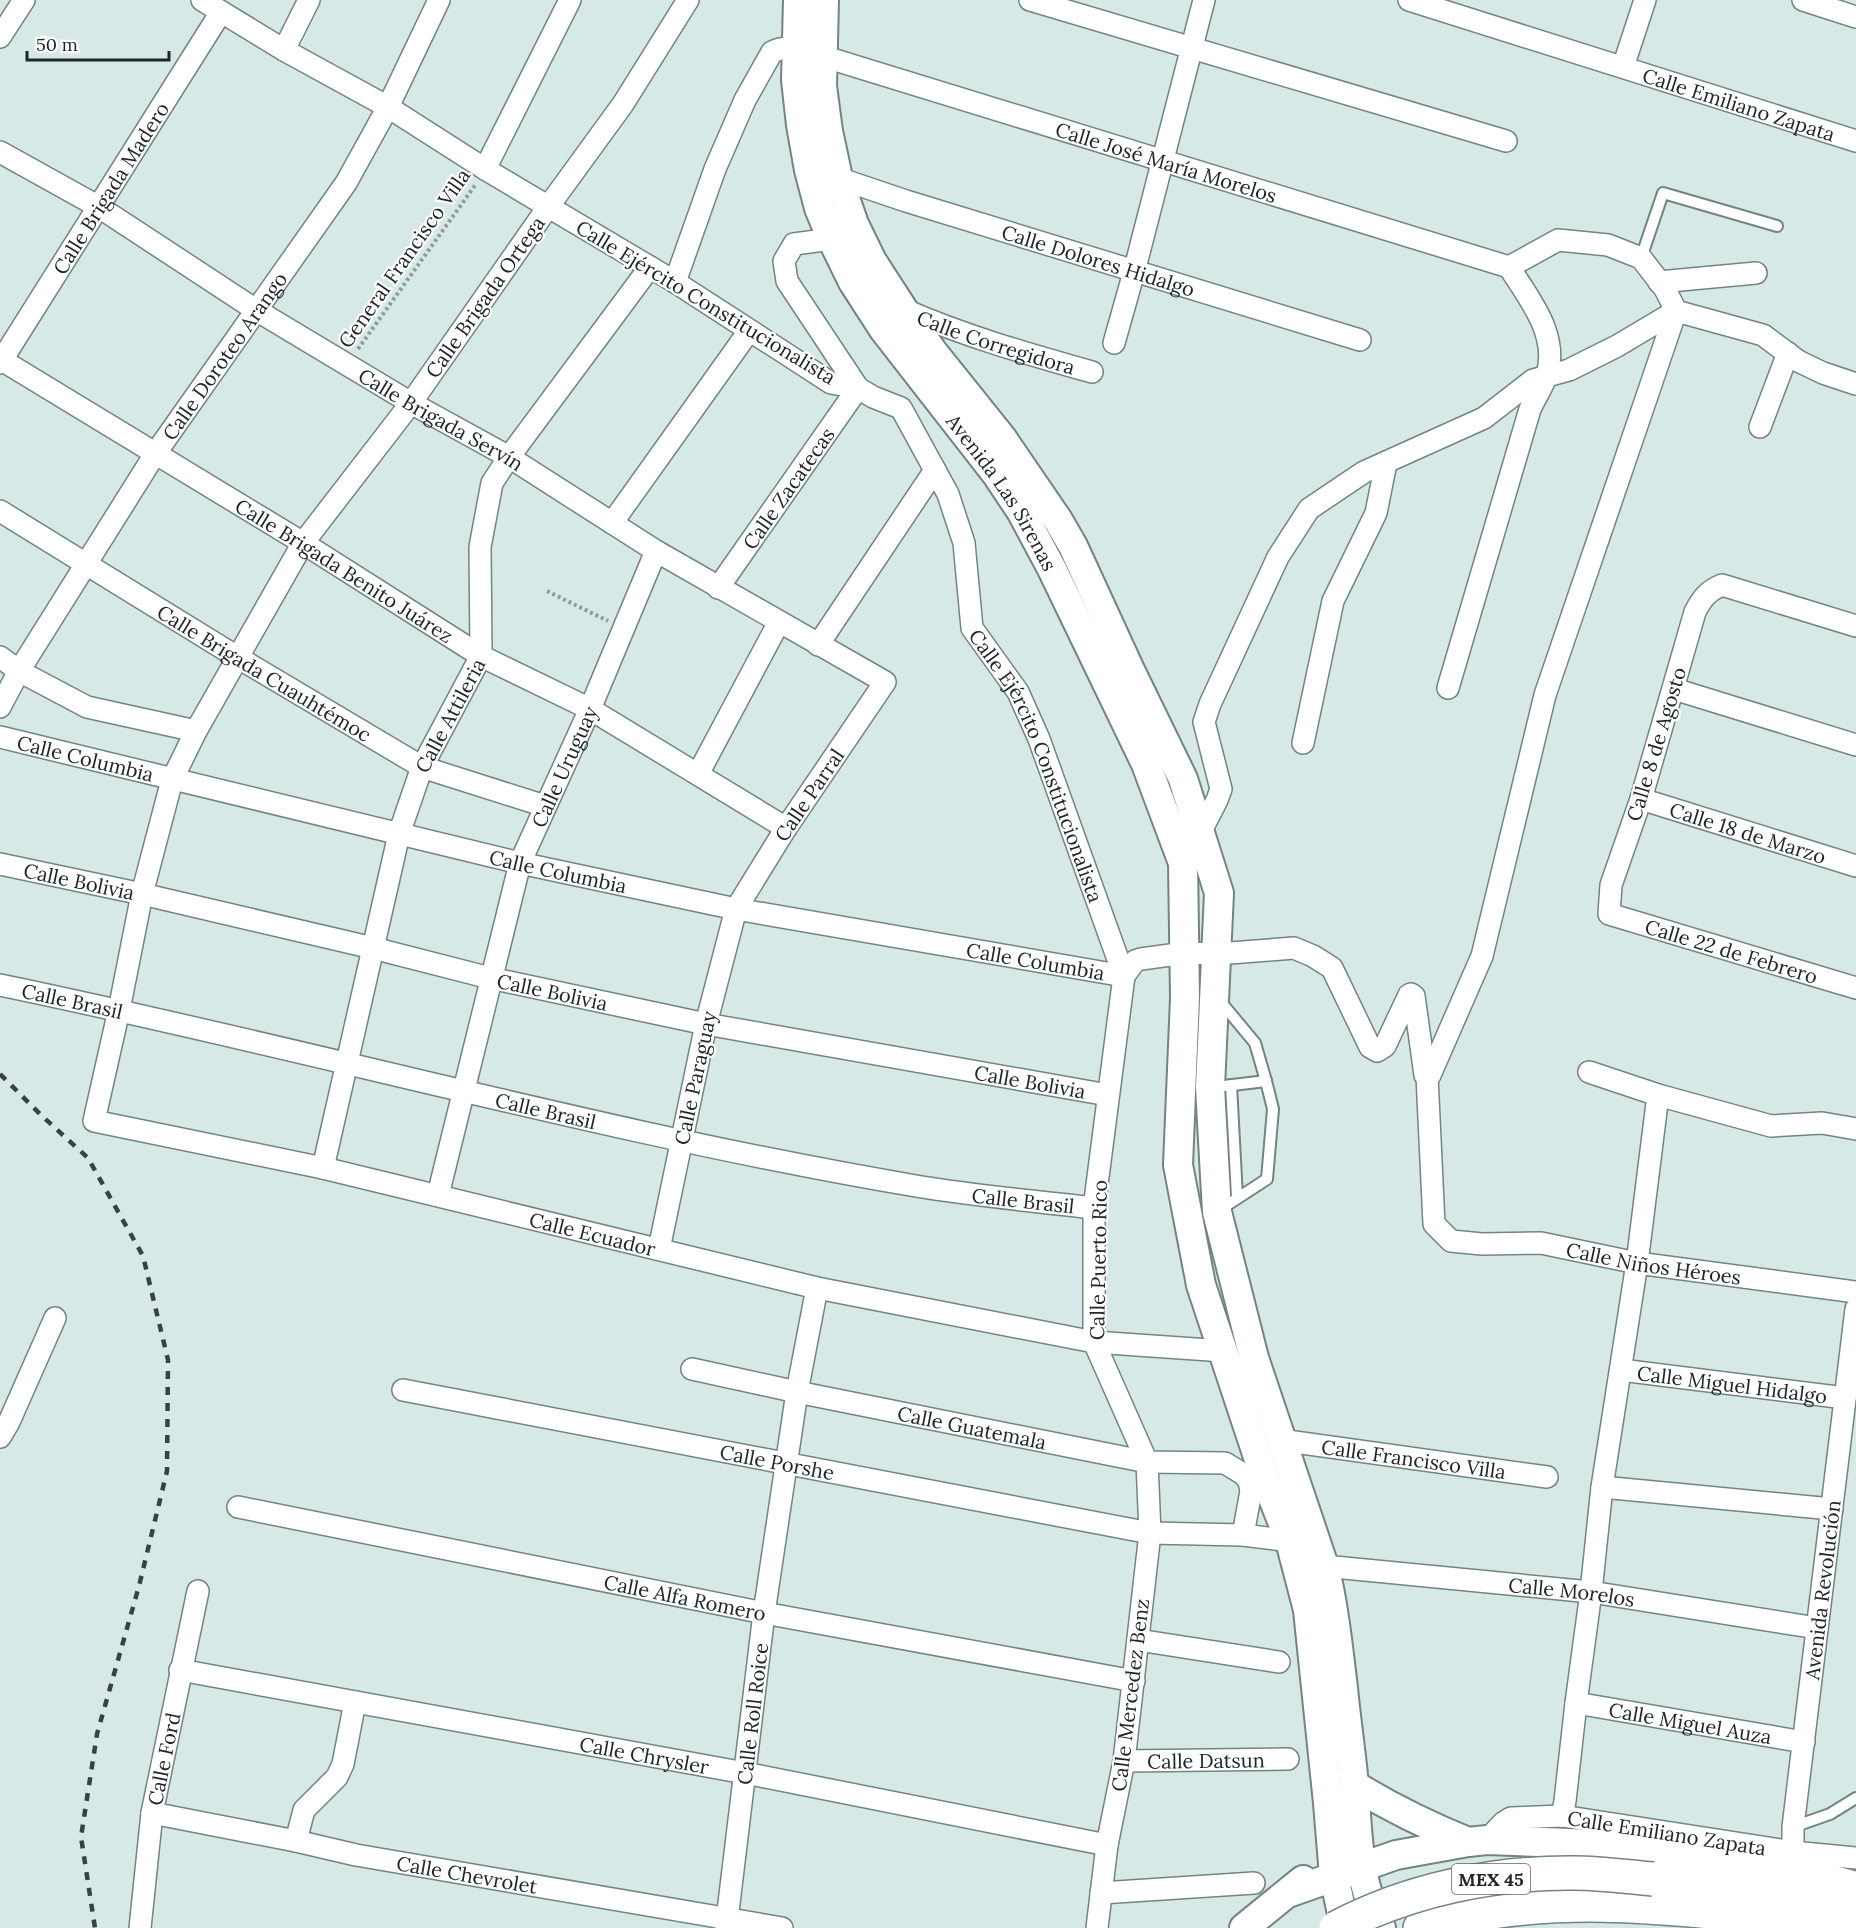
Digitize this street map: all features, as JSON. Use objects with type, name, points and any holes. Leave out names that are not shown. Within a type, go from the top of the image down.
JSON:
[{"type":"main road","points":[[798,0],[809,52]]},
{"type":"main road","points":[[809,52],[824,0]]},
{"type":"main road","name":"Avenida Las Sirenas","points":[[809,52],[822,86],[838,178],[854,225],[872,261],[903,309],[933,352],[1002,438],[1059,520],[1183,779],[1219,893],[1214,994],[1227,1204],[1254,1358],[1333,1599],[1354,1785],[1356,1838],[1347,1872]]},
{"type":"main road","name":"Avenida Las Sirenas","points":[[809,52],[800,114],[809,170],[819,208],[832,239],[853,282],[884,330],[997,475],[1021,511],[1052,569],[1146,764],[1183,863],[1185,998],[1178,1165],[1201,1285],[1224,1351],[1257,1480],[1290,1541],[1308,1610],[1328,1803]]},
{"type":"main road","points":[[1354,1785],[1422,1824],[1478,1841]]},
{"type":"main road","points":[[1328,1803],[1347,1872],[1346,1928]]},
{"type":"main road","points":[[1244,1928],[1319,1865],[1328,1841],[1328,1803]]},
{"type":"main road","points":[[1288,1893],[1396,1855],[1478,1841],[1595,1844],[1793,1862],[1823,1877],[1856,1886]]},
{"type":"main road","points":[[1347,1872],[1371,1906],[1381,1928]]},
{"type":"main road","name":"MEX 45","points":[[1336,1928],[1423,1894],[1479,1881],[1521,1875],[1576,1873],[1856,1896]]},
{"type":"main road","name":"MEX 45","points":[[1420,1928],[1459,1917],[1530,1908],[1622,1905],[1852,1928]]},
{"type":"street","points":[[0,37],[24,0]]},
{"type":"street","name":"Calle Ejército Constitucionalista","points":[[202,0],[284,50],[388,107],[485,169],[675,282],[831,383],[858,388],[873,397],[901,408],[948,494],[964,543],[972,628],[1018,692],[1039,739],[1124,976]]},
{"type":"street","points":[[284,50],[309,0]]},
{"type":"street","name":"Calle Doroteo Arango","points":[[0,707],[19,671],[155,454],[346,183],[388,107],[439,0]]},
{"type":"street","points":[[485,169],[570,0]]},
{"type":"street","name":"Calle Brigada Ortega","points":[[94,1121],[142,894],[172,780],[196,731],[303,543],[411,403],[623,104],[688,0]]},
{"type":"street","points":[[1030,0],[1506,141]]},
{"type":"street","points":[[1114,343],[1204,0]]},
{"type":"street","name":"Calle Emiliano Zapata","points":[[1409,0],[1856,141]]},
{"type":"street","points":[[1623,67],[1645,0]]},
{"type":"street","points":[[1803,0],[1856,17]]},
{"type":"street","name":"Calle Brigada Madero","points":[[1,361],[221,12]]},
{"type":"street","points":[[675,282],[715,169],[745,100],[772,52],[779,48],[809,52]]},
{"type":"street","name":"Calle José María Morelos","points":[[809,52],[1509,267]]},
{"type":"street","name":"Calle Brigada Servín","points":[[0,152],[99,207],[256,310],[411,403],[509,457],[656,551],[885,682]]},
{"type":"street","name":"Calle Dolores Hidalgo","points":[[838,178],[1134,272],[1360,340]]},
{"type":"street","points":[[832,239],[794,244],[784,261],[787,281],[858,388]]},
{"type":"street","points":[[1448,688],[1530,409],[1546,376],[1551,351],[1540,316],[1509,267],[1558,240],[1608,245],[1641,258],[1676,311],[1763,335],[1788,353],[1823,373],[1856,384]]},
{"type":"street","name":"Calle Attileria","points":[[323,1168],[399,834],[422,767],[481,656],[480,547],[492,483],[650,267]]},
{"type":"street","points":[[1659,282],[1756,273]]},
{"type":"street","name":"Calle Corregidora","points":[[903,309],[1018,352],[1092,372]]},
{"type":"street","points":[[1124,976],[1135,961],[1185,953],[1217,954],[1294,948],[1332,968],[1370,1047],[1377,1051],[1385,1046],[1409,995],[1412,994],[1425,1075],[1430,1075],[1482,956],[1545,695],[1676,311]]},
{"type":"street","points":[[1200,833],[1221,789],[1204,722],[1223,674],[1278,557],[1309,509],[1364,472],[1484,418],[1533,380],[1569,370],[1617,346],[1676,311]]},
{"type":"street","points":[[612,523],[749,331]]},
{"type":"street","points":[[1760,428],[1788,353]]},
{"type":"street","name":"Calle Brigada Benito Juárez","points":[[1,361],[303,543],[481,656],[590,709],[786,828]]},
{"type":"street","name":"Calle Zacatecas","points":[[718,588],[858,388]]},
{"type":"street","points":[[1303,743],[1333,601],[1376,513],[1386,463]]},
{"type":"street","points":[[818,645],[935,470]]},
{"type":"street","name":"Calle Brigada Cuauhtémoc","points":[[0,511],[237,657],[422,767],[545,806]]},
{"type":"street","name":"Calle Uruguay","points":[[438,1195],[520,863],[590,709],[656,551]]},
{"type":"street","name":"Calle 8 de Agosto","points":[[1609,914],[1611,885],[1641,799],[1695,612],[1701,600],[1710,590],[1722,585],[1856,626]]},
{"type":"street","points":[[698,774],[779,622]]},
{"type":"street","points":[[0,657],[19,671],[87,708],[196,731]]},
{"type":"street","name":"Calle Parral","points":[[736,909],[786,828],[885,682]]},
{"type":"street","points":[[1674,689],[1856,745]]},
{"type":"street","name":"Calle Columbia","points":[[0,737],[520,863],[736,909],[1124,976]]},
{"type":"street","name":"Calle 18 de Marzo","points":[[1641,799],[1856,866]]},
{"type":"street","name":"Calle Bolivia","points":[[0,864],[142,894],[490,978],[705,1024],[1108,1095]]},
{"type":"street","name":"Calle Paraguay","points":[[659,1249],[705,1024],[736,909]]},
{"type":"street","name":"Calle 22 de Febrero","points":[[1609,914],[1856,988]]},
{"type":"street","name":"Calle Puerto Rico","points":[[1124,976],[1095,1208],[1094,1342],[1147,1462]]},
{"type":"street","name":"Calle Brasil","points":[[0,985],[119,1010],[682,1141],[918,1186],[1095,1208]]},
{"type":"street","points":[[1589,1072],[1658,1095],[1771,1126],[1822,1123],[1856,1129]]},
{"type":"street","name":"Calle Niños Héroes","points":[[1427,1076],[1434,1224],[1451,1240],[1482,1244],[1541,1243],[1637,1263],[1856,1292]]},
{"type":"street","points":[[1562,1816],[1592,1592],[1602,1487],[1637,1263],[1658,1095]]},
{"type":"street","name":"Calle Ecuador","points":[[94,1121],[323,1168],[817,1288],[1094,1342],[1224,1351]]},
{"type":"street","name":"Calle Roll Roice","points":[[727,1923],[764,1613],[797,1392],[817,1288]]},
{"type":"street","name":"Avenida Revolución","points":[[1793,1862],[1793,1827],[1832,1509],[1847,1455],[1845,1398],[1856,1309]]},
{"type":"street","points":[[0,1437],[56,1318]]},
{"type":"street","name":"Calle Guatemala","points":[[692,1369],[1147,1462],[1225,1463],[1257,1480]]},
{"type":"street","name":"Calle Miguel Hidalgo","points":[[1621,1370],[1845,1398]]},
{"type":"street","name":"Calle Porshe","points":[[403,1390],[1150,1533],[1243,1535],[1290,1541]]},
{"type":"street","name":"Calle Francisco Villa","points":[[1280,1440],[1547,1477]]},
{"type":"street","name":"Calle Mercedez Benz","points":[[1097,1928],[1107,1845],[1124,1761],[1150,1533],[1147,1462]]},
{"type":"street","points":[[1243,1535],[1251,1491],[1257,1480]]},
{"type":"street","points":[[1602,1487],[1832,1509]]},
{"type":"street","name":"Calle Alfa Romero","points":[[238,1507],[764,1613],[1134,1681]]},
{"type":"street","name":"Calle Morelos","points":[[1324,1566],[1592,1592],[1817,1628]]},
{"type":"street","name":"Calle Ford","points":[[140,1928],[152,1813],[198,1591]]},
{"type":"street","points":[[1138,1640],[1279,1662]]},
{"type":"street","name":"Calle Chrysler","points":[[180,1670],[745,1773],[1107,1845]]},
{"type":"street","points":[[296,1840],[304,1810],[337,1777],[343,1764],[355,1702]]},
{"type":"street","name":"Calle Miguel Auza","points":[[1576,1703],[1804,1742]]},
{"type":"street","name":"Calle Datsun","points":[[1124,1761],[1288,1759]]},
{"type":"street","name":"Calle Chevrolet","points":[[152,1813],[296,1840],[356,1855],[727,1923],[782,1928]]},
{"type":"street","name":"Calle Emiliano Zapata","points":[[1478,1841],[1511,1818],[1562,1816],[1793,1862],[1856,1858]]},
{"type":"street","points":[[1101,1893],[1254,1883]]},
{"type":"lane","points":[[1641,258],[1664,193],[1777,225]]},
{"type":"lane","points":[[1214,994],[1255,1044],[1273,1109],[1267,1179],[1227,1204]]},
{"type":"lane","points":[[1220,1086],[1266,1081]]},
{"type":"lane","points":[[1793,1827],[1830,1814],[1856,1798]]},
{"type":"path","name":"General Francisco Villa","points":[[347,364],[467,198],[485,169]]},
{"type":"path","points":[[547,591],[624,629]]},
{"type":"railway","points":[[0,1074],[88,1158],[143,1256],[168,1360],[167,1471],[139,1586],[97,1734],[81,1837],[95,1928]]}]
